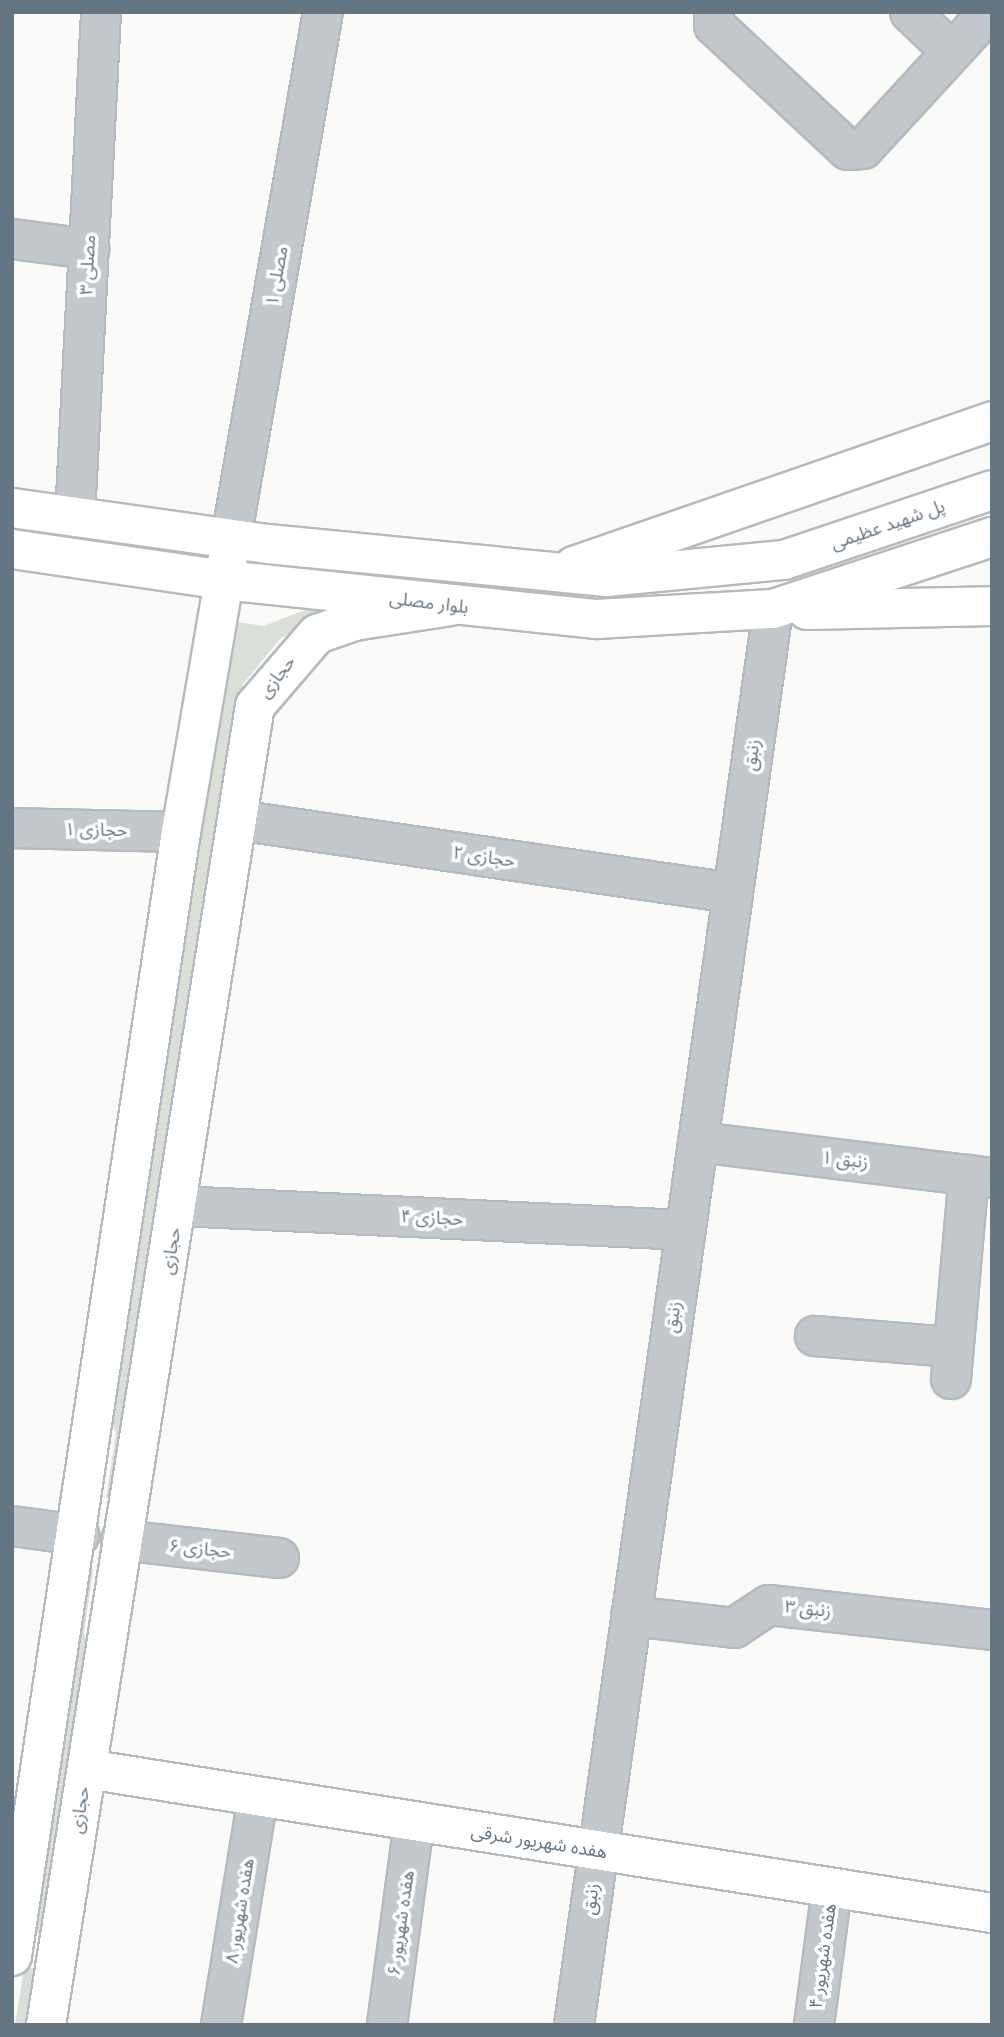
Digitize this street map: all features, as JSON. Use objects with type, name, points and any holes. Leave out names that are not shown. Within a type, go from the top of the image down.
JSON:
[{"type":"main road","points":[[12,508],[231,539],[550,574],[992,421]]},
{"type":"main road","name":"پل شهید عظیمی","points":[[550,574],[606,577],[784,560],[992,490]]},
{"type":"main road","name":"بلوار مصلی","points":[[12,549],[224,580],[451,606],[597,619],[773,609],[845,589],[992,537]]},
{"type":"main road","points":[[56,1953],[13,1951],[27,1765],[79,1535],[181,832],[231,539]]},
{"type":"main road","name":"حجازی","points":[[46,2025],[121,1540],[178,1206],[255,706],[297,651],[317,634],[354,621],[451,606]]},
{"type":"main road","points":[[773,609],[892,613],[992,606]]},
{"type":"main road","points":[[79,1535],[121,1540]]},
{"type":"main road","name":"هفده شهریور شرقی","points":[[87,1769],[992,1913]]},
{"type":"street","name":"مصلی ۳","points":[[75,517],[101,12]]},
{"type":"street","name":"مصلی ۱","points":[[231,539],[323,12]]},
{"type":"street","points":[[713,12],[714,25],[848,150],[863,149],[989,12]]},
{"type":"street","points":[[909,12],[952,52]]},
{"type":"street","points":[[12,239],[89,249]]},
{"type":"street","name":"زنبق","points":[[573,2025],[773,609]]},
{"type":"street","name":"حجازی ۲","points":[[237,820],[732,893]]},
{"type":"street","name":"حجازی ۱","points":[[12,828],[181,832]]},
{"type":"street","name":"زنبق ۱","points":[[698,1142],[980,1176]]},
{"type":"street","points":[[815,1336],[952,1363],[980,1176]]},
{"type":"street","name":"حجازی ۴","points":[[178,1206],[685,1230]]},
{"type":"street","points":[[12,1526],[79,1535]]},
{"type":"street","name":"حجازی ۶","points":[[121,1540],[279,1558]]},
{"type":"street","name":"زنبق ۳","points":[[631,1616],[734,1628],[769,1605],[992,1630]]},
{"type":"street","name":"هفده شهریور ۸","points":[[221,2025],[258,1797]]},
{"type":"street","name":"هفده شهریور ۶","points":[[387,2025],[414,1822]]},
{"type":"street","name":"هفده شهریور ۴","points":[[814,2025],[832,1888]]},
{"type":"shaded area","points":[[12,523],[174,544],[173,557],[12,534]]},
{"type":"shaded area","points":[[315,606],[334,608],[280,639],[243,684],[114,1497],[106,1498],[116,1433],[108,1414],[236,622],[264,626]]},
{"type":"shaded area","points":[[88,1558],[93,1570],[84,1633],[88,1647],[43,1934],[29,1931]]},
{"type":"shaded area","points":[[40,1968],[31,2025],[15,2025],[24,1969]]}]
